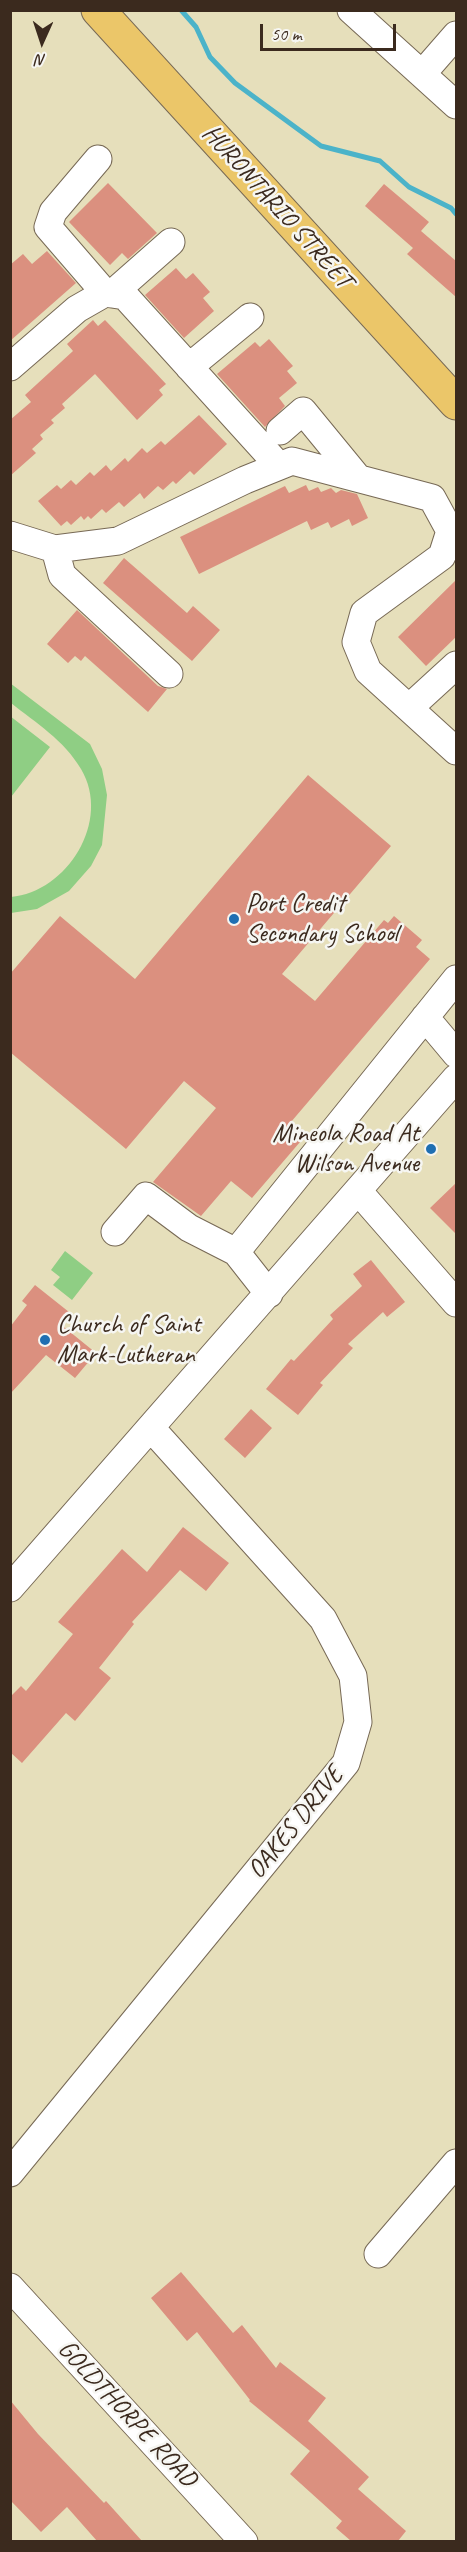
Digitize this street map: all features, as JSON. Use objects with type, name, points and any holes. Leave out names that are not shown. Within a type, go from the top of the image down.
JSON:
[{"type":"main road","name":"HURONTARIO STREET","points":[[98,10],[456,403]]},
{"type":"street","points":[[351,10],[456,105]]},
{"type":"street","points":[[422,74],[456,35]]},
{"type":"street","points":[[98,159],[53,212],[48,227],[109,293],[125,296],[279,466]]},
{"type":"street","points":[[14,359],[77,309],[109,293],[171,242]]},
{"type":"street","points":[[189,367],[250,317]]},
{"type":"street","points":[[280,431],[303,411],[358,478]]},
{"type":"street","points":[[10,534],[55,549],[118,541],[292,461],[432,498],[450,531],[442,556],[364,613],[356,642],[368,671],[456,751]]},
{"type":"street","points":[[55,549],[62,575],[169,674]]},
{"type":"street","points":[[409,708],[456,665]]},
{"type":"street","points":[[236,1252],[456,979]]},
{"type":"street","points":[[425,1017],[456,1054]]},
{"type":"street","points":[[10,1588],[359,1192],[456,1078]]},
{"type":"street","points":[[359,1192],[456,1302]]},
{"type":"street","points":[[114,1232],[146,1196],[189,1228],[236,1252],[269,1294]]},
{"type":"street","name":"OAKES DRIVE","points":[[10,2173],[346,1763],[358,1722],[353,1676],[323,1619],[151,1428]]},
{"type":"street","points":[[378,2254],[456,2163]]},
{"type":"street","name":"GOLDTHORPE ROAD","points":[[10,2287],[243,2541]]},
{"type":"green space","points":[[10,683],[90,744],[102,769],[107,795],[102,845],[91,866],[69,891],[37,909],[11,913],[11,897],[31,892],[50,882],[66,868],[79,851],[87,831],[91,810],[89,789],[81,769],[58,741],[11,703]]},
{"type":"green space","points":[[10,716],[50,747],[11,797],[10,797]]},
{"type":"green space","points":[[65,1251],[93,1273],[72,1300],[53,1285],[60,1277],[51,1270]]},
{"type":"building","points":[[108,183],[157,233],[128,259],[122,253],[110,265],[69,222]]},
{"type":"building","points":[[384,184],[429,222],[421,231],[456,261],[456,297],[407,254],[413,248],[365,206]]},
{"type":"building","points":[[47,251],[76,283],[10,341],[10,265],[23,254],[32,264]]},
{"type":"building","points":[[176,268],[186,279],[193,273],[210,292],[203,298],[214,311],[184,338],[145,295]]},
{"type":"building","points":[[93,320],[98,326],[105,320],[166,384],[159,390],[163,395],[137,420],[95,374],[62,404],[65,408],[51,420],[54,423],[40,435],[43,439],[32,449],[36,453],[10,476],[10,420],[31,402],[25,395],[73,351],[67,344]]},
{"type":"building","points":[[269,339],[293,366],[287,371],[297,383],[279,398],[285,406],[265,427],[217,374],[255,342],[260,347]]},
{"type":"building","points":[[199,415],[227,444],[194,475],[190,471],[176,484],[173,481],[163,490],[158,486],[144,499],[140,493],[124,507],[119,502],[106,513],[102,509],[91,519],[88,516],[84,520],[81,516],[71,525],[67,521],[61,526],[38,501],[57,485],[61,489],[71,480],[76,485],[90,472],[94,476],[106,465],[111,471],[125,458],[128,462],[142,448],[147,453],[161,441],[165,445]]},
{"type":"building","points":[[306,485],[309,491],[318,487],[321,492],[331,488],[336,493],[341,490],[357,494],[368,518],[352,526],[349,519],[331,528],[328,522],[311,530],[307,521],[199,574],[180,537],[285,486],[289,493]]},
{"type":"building","points":[[124,558],[187,613],[193,606],[220,630],[192,661],[103,583]]},
{"type":"building","points":[[456,580],[456,637],[426,666],[398,637]]},
{"type":"building","points":[[77,610],[158,686],[167,689],[148,712],[85,656],[81,661],[75,656],[68,663],[47,644]]},
{"type":"building","points":[[308,775],[391,846],[282,974],[315,1001],[384,920],[388,923],[394,916],[422,940],[416,947],[430,959],[285,1129],[300,1142],[252,1198],[231,1181],[201,1216],[153,1182],[216,1108],[184,1081],[126,1149],[10,1052],[10,974],[60,916],[135,979]]},
{"type":"building","points":[[456,1183],[456,1234],[430,1208]]},
{"type":"building","points":[[371,1260],[405,1302],[387,1317],[383,1312],[348,1344],[353,1348],[320,1383],[323,1385],[298,1415],[266,1389],[291,1359],[294,1361],[333,1319],[330,1315],[362,1286],[353,1274]]},
{"type":"building","name":"Church of Saint Mark-Lutheran","points":[[35,1285],[69,1312],[59,1323],[96,1353],[75,1378],[46,1355],[10,1394],[10,1327],[27,1305],[22,1301]]},
{"type":"building","points":[[251,1409],[272,1428],[245,1458],[224,1439]]},
{"type":"building","points":[[183,1527],[229,1563],[206,1591],[180,1570],[132,1622],[134,1624],[99,1668],[111,1678],[75,1721],[66,1713],[22,1763],[10,1752],[10,1697],[21,1686],[26,1691],[73,1634],[58,1622],[122,1549],[147,1572]]},
{"type":"building","points":[[181,2272],[233,2333],[242,2325],[276,2368],[280,2362],[326,2398],[308,2421],[369,2477],[358,2489],[406,2531],[398,2541],[351,2541],[336,2528],[342,2521],[290,2474],[310,2451],[249,2401],[197,2332],[187,2341],[151,2298]]},
{"type":"building","points":[[10,2400],[38,2434],[104,2503],[106,2501],[142,2541],[97,2541],[67,2507],[41,2532],[10,2500]]},
{"type":"waterway","points":[[181,10],[196,27],[210,57],[235,83],[321,146],[380,161],[409,187],[451,208],[456,214]]},
{"type":"place","name":"Port Credit Secondary School","points":[[234,919]]},
{"type":"place","name":"Mineola Road At Wilson Avenue","points":[[431,1149]]},
{"type":"place","name":"Church of Saint Mark-Lutheran","points":[[45,1340]]}]
